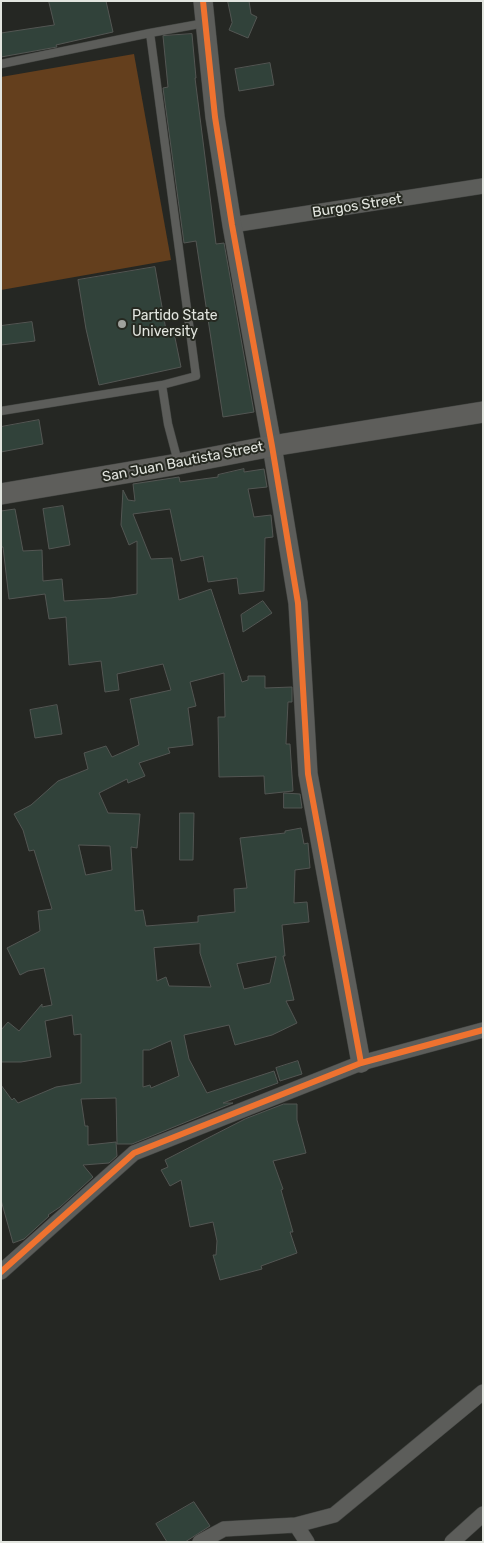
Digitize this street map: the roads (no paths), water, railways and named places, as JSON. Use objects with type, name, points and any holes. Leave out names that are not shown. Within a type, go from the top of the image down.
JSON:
[{"type":"main road","name":"San Juan Bautista Street","points":[[1,494],[272,446],[483,412]]},
{"type":"street","points":[[203,1],[215,117],[232,225],[298,603],[308,774],[361,1063]]},
{"type":"street","name":"Burgos Street","points":[[232,225],[483,186]]},
{"type":"street","points":[[1,1272],[134,1153],[361,1063],[483,1030]]},
{"type":"street","points":[[200,1542],[224,1529],[296,1525],[334,1515],[483,1392]]},
{"type":"street","points":[[452,1542],[483,1514]]},
{"type":"street","points":[[296,1525],[307,1542]]},
{"type":"lane","points":[[1,64],[205,23]]},
{"type":"lane","points":[[1,411],[162,385],[196,376],[150,33]]},
{"type":"lane","points":[[162,385],[168,424],[178,464]]},
{"type":"place","name":"Partido State University","points":[[122,324]]}]
